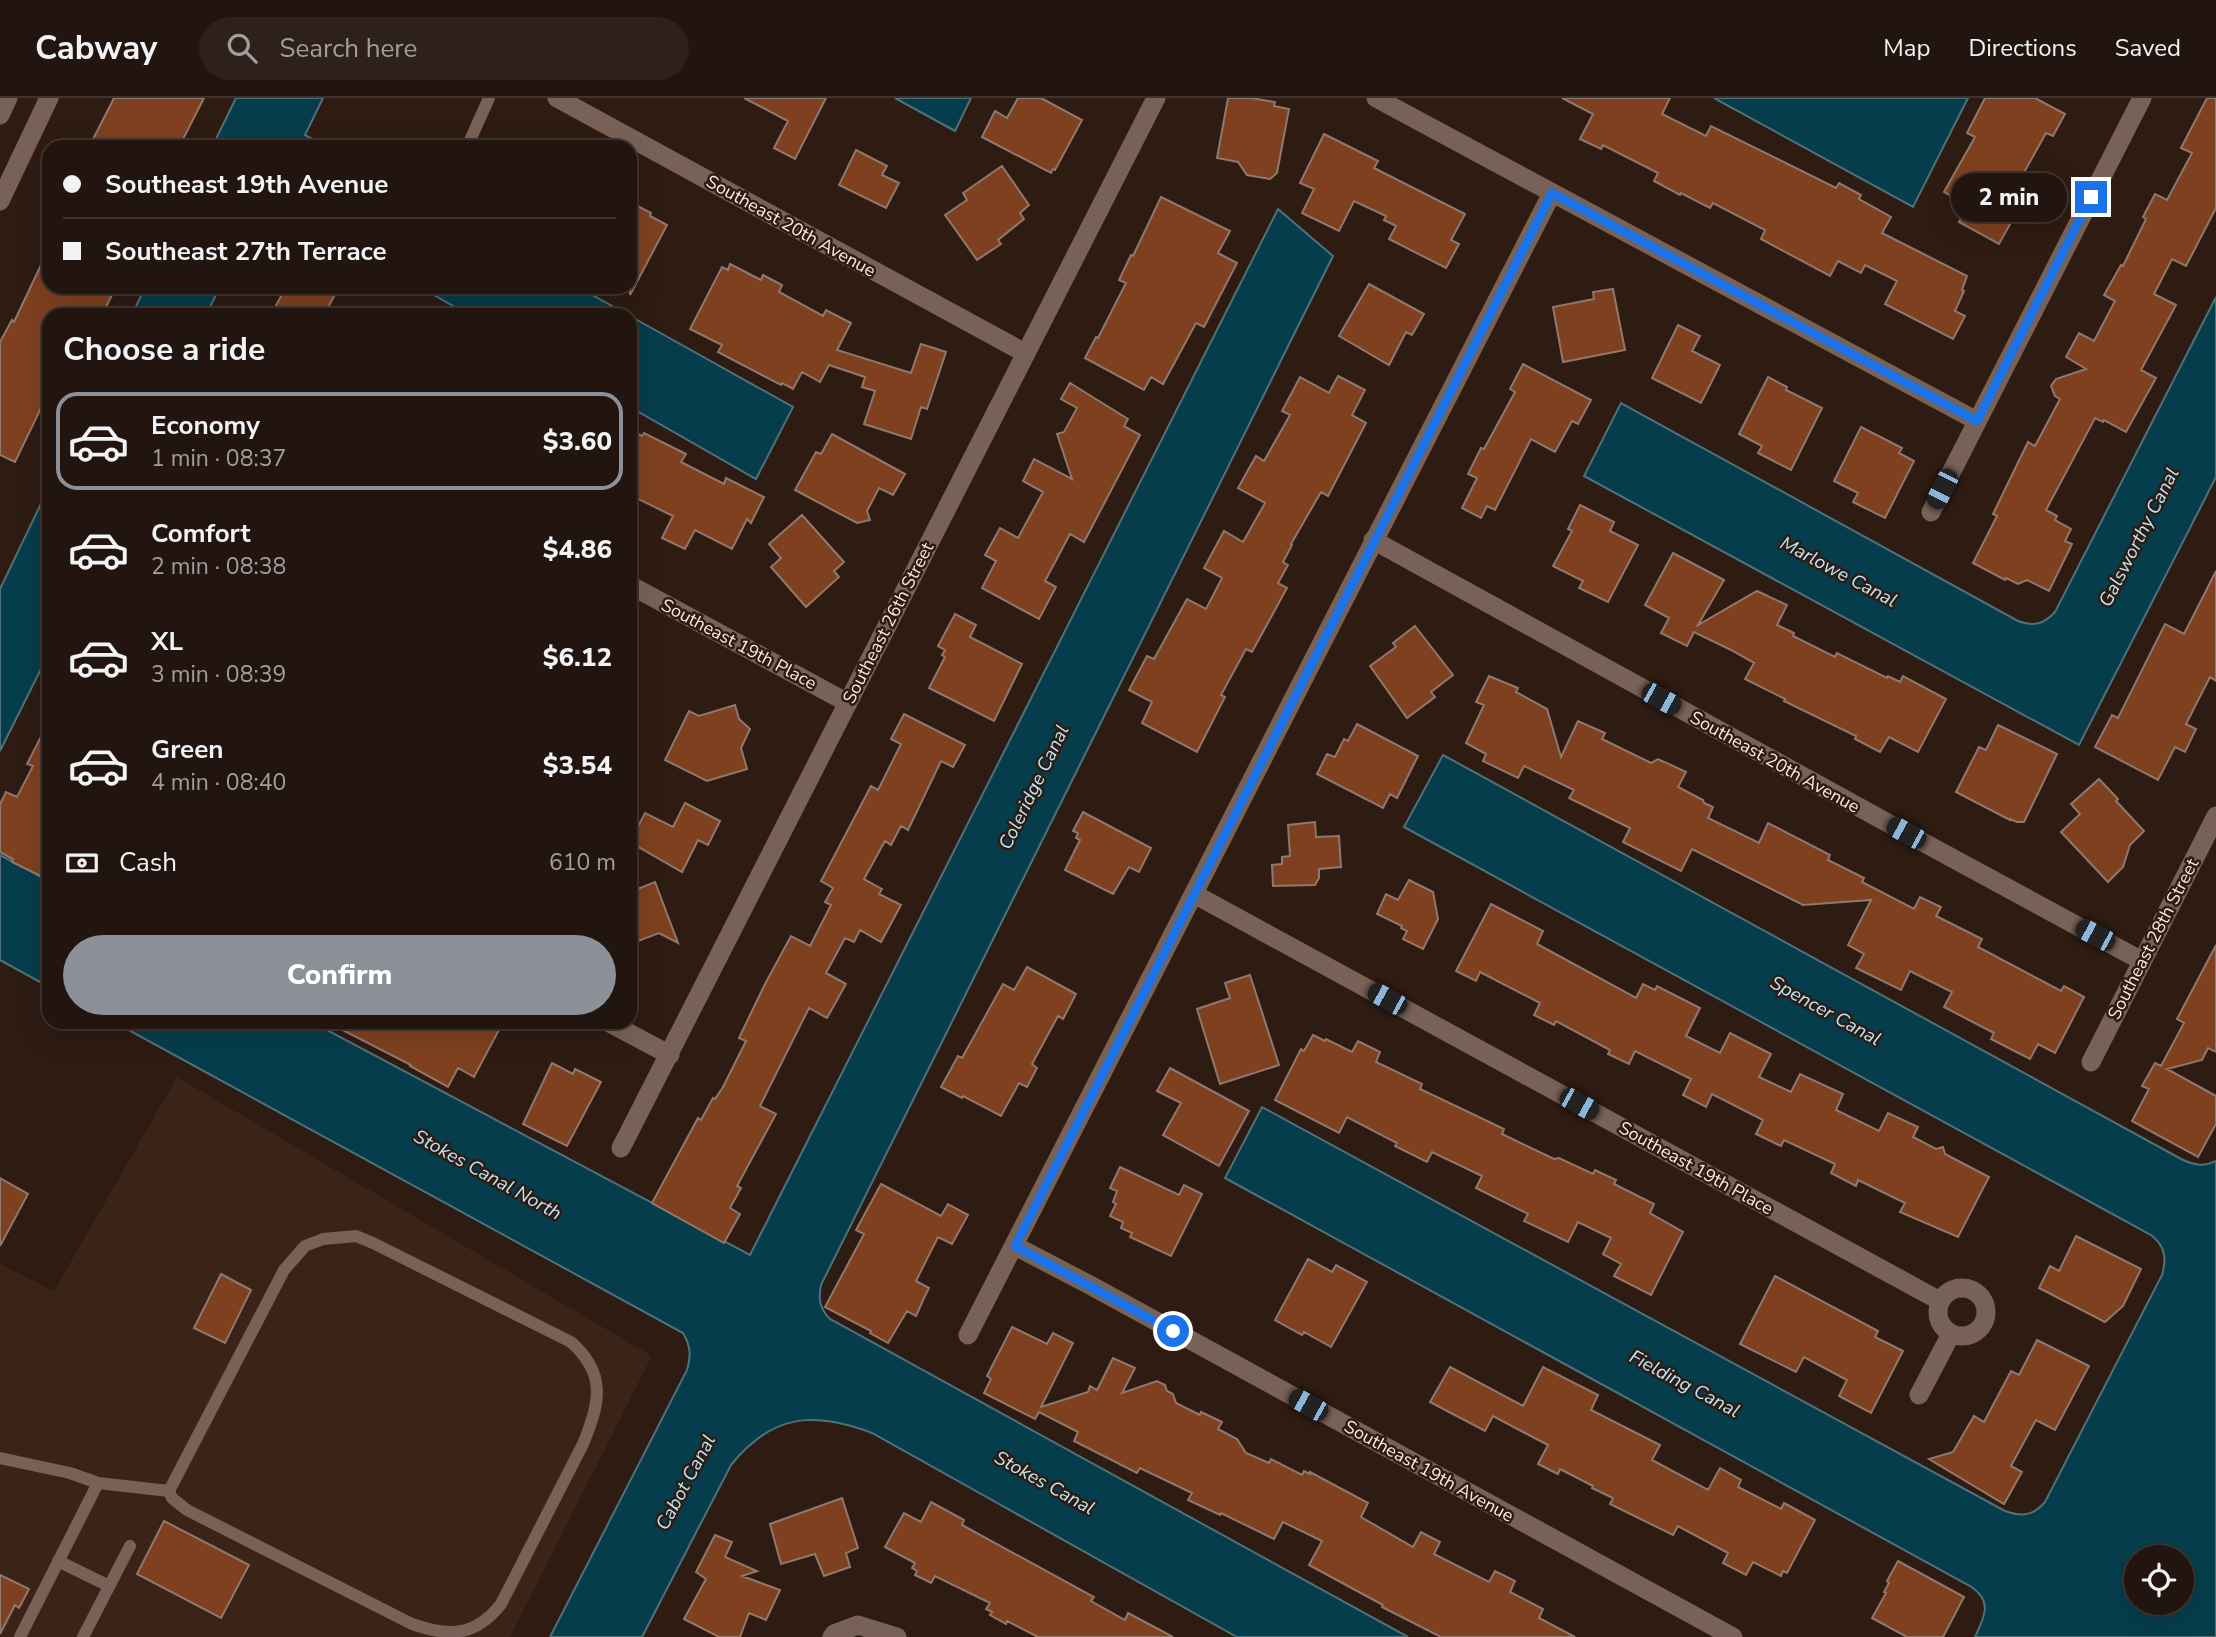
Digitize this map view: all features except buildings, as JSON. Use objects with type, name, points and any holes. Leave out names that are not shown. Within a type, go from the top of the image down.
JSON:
[{"type":"street","points":[[0,116],[8,98]]},
{"type":"street","points":[[0,201],[49,98]]},
{"type":"street","name":"Southeast 20th Avenue","points":[[557,98],[634,140]]},
{"type":"street","name":"Southeast 26th Street","points":[[621,1148],[1157,98]]},
{"type":"street","points":[[1376,98],[1977,421]]},
{"type":"street","points":[[1931,512],[2142,98]]},
{"type":"street","name":"Southeast 20th Avenue","points":[[637,142],[1025,353]]},
{"type":"street","points":[[968,1335],[1552,193]]},
{"type":"street","name":"Southeast 20th Avenue","points":[[1373,540],[2142,961]]},
{"type":"street","name":"Southeast 19th Place","points":[[637,589],[848,703]]},
{"type":"street","name":"Southeast 28th Street","points":[[2091,1062],[2216,816]]},
{"type":"street","name":"Southeast 19th Place","points":[[1194,894],[1940,1301]]},
{"type":"street","points":[[621,1029],[670,1055]]},
{"type":"street","name":"Southeast 19th Avenue","points":[[1015,1246],[1733,1637]]},
{"type":"street","points":[[1961,1287],[1977,1292],[1986,1306],[1987,1314],[1980,1329],[1967,1336],[1951,1334],[1945,1330],[1938,1316],[1940,1301],[1946,1294],[1961,1287]]},
{"type":"street","points":[[1919,1395],[1951,1334]]},
{"type":"street","points":[[833,1636],[858,1625],[897,1637]]},
{"type":"lane","points":[[470,140],[489,98]]},
{"type":"lane","points":[[356,1236],[373,1243],[571,1342],[584,1354],[597,1384],[594,1418],[583,1444],[501,1604],[492,1616],[477,1628],[459,1633],[428,1631],[411,1624],[187,1510],[172,1498],[169,1491],[284,1270],[305,1246],[323,1239],[356,1236]]},
{"type":"lane","points":[[0,1458],[70,1473],[98,1483],[169,1491]]},
{"type":"lane","points":[[20,1637],[98,1483]]},
{"type":"lane","points":[[83,1637],[130,1546]]},
{"type":"lane","points":[[58,1561],[109,1586]]},
{"type":"shaded area","points":[[177,1077],[652,1356],[510,1637],[0,1637],[0,1264],[54,1291]]},
{"type":"water","points":[[236,98],[323,98],[305,135],[314,140],[215,140]]},
{"type":"water","points":[[895,98],[971,98],[955,131]]},
{"type":"water","points":[[1714,98],[1968,98],[1913,207]]},
{"type":"water","points":[[1278,209],[1333,256],[821,1285],[820,1299],[822,1308],[830,1319],[1408,1637],[1237,1637],[872,1433],[851,1426],[812,1420],[778,1427],[762,1435],[731,1465],[642,1637],[550,1637],[687,1370],[689,1351],[683,1333],[127,1029],[325,1029],[750,1255]]},
{"type":"water","points":[[142,294],[216,294],[210,308],[135,308]]},
{"type":"water","points":[[432,294],[590,294],[616,308],[457,308]]},
{"type":"water","points":[[2216,297],[2216,477],[2079,745],[1584,476],[1621,403],[2018,621],[2038,623],[2055,612]]},
{"type":"water","points":[[637,320],[793,407],[756,479],[637,411]]},
{"type":"water","points":[[42,502],[42,667],[0,751],[0,589]]},
{"type":"water","points":[[1443,755],[2183,1160],[2199,1165],[2216,1161],[2216,1637],[1975,1637],[1985,1609],[1982,1597],[1970,1586],[1225,1178],[1262,1107],[2005,1511],[2017,1514],[2032,1513],[2045,1502],[2162,1275],[2164,1253],[2151,1235],[1404,827]]},
{"type":"water","points":[[0,855],[42,877],[42,983],[0,960]]},
{"type":"route","points":[[1173,1331],[1015,1246],[1552,193],[1977,421],[2091,197]]},
{"type":"water label","name":"Galsworthy Canal","points":[[2138,537]]},
{"type":"water label","name":"Marlowe Canal","points":[[1839,571]]},
{"type":"water label","name":"Coleridge Canal","points":[[1033,787]]},
{"type":"water label","name":"Spencer Canal","points":[[1826,1010]]},
{"type":"water label","name":"Stokes Canal North","points":[[488,1174]]},
{"type":"water label","name":"Fielding Canal","points":[[1685,1383]]},
{"type":"water label","name":"Cabot Canal","points":[[685,1482]]},
{"type":"water label","name":"Stokes Canal","points":[[1045,1482]]}]
